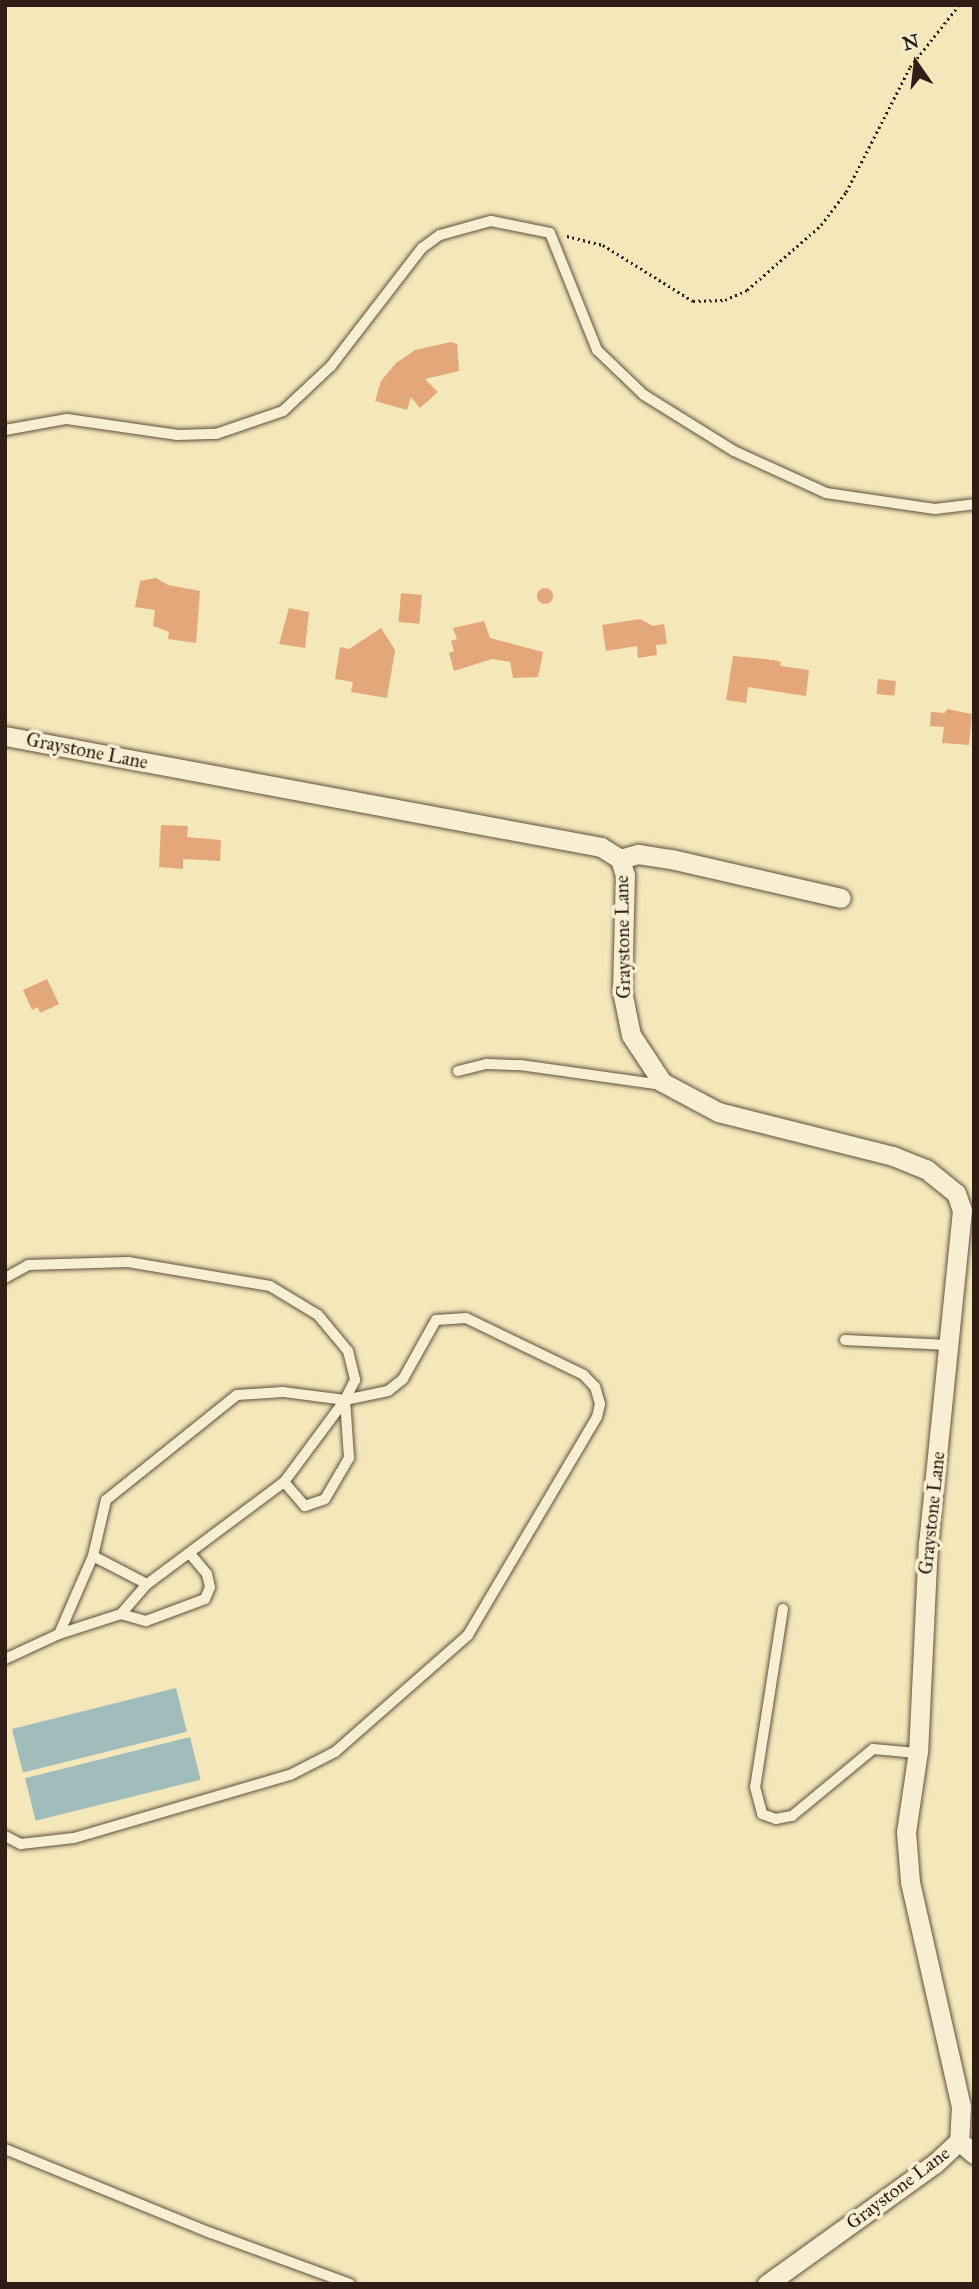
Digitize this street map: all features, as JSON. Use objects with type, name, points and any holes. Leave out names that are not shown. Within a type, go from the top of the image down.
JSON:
[{"type":"street","name":"Graystone Lane","points":[[5,736],[601,846],[620,859],[625,875],[622,991],[625,1013],[639,1052],[664,1085],[718,1112],[857,1144],[926,1169],[950,1183],[962,1210],[922,1612],[917,1753],[906,1832],[908,1871],[961,2106],[967,2148],[934,2164],[767,2284]]},
{"type":"street","name":"Graystone Lane","points":[[620,859],[638,854],[671,859],[841,898]]},
{"type":"lane","points":[[5,430],[67,419],[178,435],[216,434],[283,411],[314,386],[422,248],[440,235],[491,221],[550,233],[597,350],[644,395],[734,451],[826,492],[935,509],[974,504]]},
{"type":"lane","points":[[458,1071],[487,1064],[520,1065],[664,1085]]},
{"type":"lane","points":[[5,1278],[28,1265],[128,1262],[270,1286],[318,1315],[348,1351],[355,1380],[345,1400],[284,1482],[147,1584],[121,1614],[59,1634],[5,1660]]},
{"type":"lane","points":[[5,1836],[21,1844],[74,1838],[290,1775],[335,1752],[468,1635],[600,1404],[584,1375],[466,1318],[436,1320],[403,1379],[388,1391],[345,1400],[283,1392],[237,1395],[106,1500],[93,1556],[59,1634]]},
{"type":"lane","points":[[845,1340],[949,1345]]},
{"type":"lane","points":[[284,1482],[304,1506],[325,1499],[349,1458],[345,1400]]},
{"type":"lane","points":[[121,1614],[146,1621],[205,1599],[210,1587],[207,1574],[190,1554]]},
{"type":"lane","points":[[93,1556],[147,1584]]},
{"type":"lane","points":[[783,1609],[755,1787],[762,1814],[776,1819],[792,1815],[873,1749],[917,1753]]},
{"type":"lane","points":[[5,2149],[211,2233],[350,2284]]},
{"type":"path","points":[[550,233],[603,245],[670,291],[693,301],[725,300],[747,290],[821,225],[846,192],[910,67],[959,5]]},
{"type":"water","points":[[176,1688],[187,1732],[23,1773],[12,1729]]},
{"type":"water","points":[[190,1737],[201,1780],[36,1821],[25,1778]]},
{"type":"building","points":[[451,342],[457,344],[459,371],[425,379],[438,392],[420,408],[411,397],[407,410],[375,401],[381,381],[396,363],[415,350]]},
{"type":"building","points":[[156,578],[168,585],[200,591],[196,643],[168,639],[169,632],[153,626],[155,610],[135,607],[140,581]]},
{"type":"building","points":[[542,588],[548,588],[553,596],[551,602],[542,604],[537,599],[537,593]]},
{"type":"building","points":[[401,593],[422,595],[419,624],[398,622]]},
{"type":"building","points":[[289,608],[309,612],[305,648],[279,644]]},
{"type":"building","points":[[640,619],[653,626],[664,624],[667,644],[656,645],[657,655],[638,658],[637,646],[606,651],[602,625]]},
{"type":"building","points":[[484,621],[490,638],[543,652],[538,677],[513,678],[510,662],[492,659],[454,671],[449,653],[454,651],[451,641],[457,639],[453,628]]},
{"type":"building","points":[[381,628],[395,650],[387,698],[351,692],[353,682],[335,679],[340,647],[349,649]]},
{"type":"building","points":[[733,656],[774,660],[781,662],[780,666],[809,670],[806,696],[748,687],[746,703],[726,700]]},
{"type":"building","points":[[878,679],[896,681],[894,696],[876,694]]},
{"type":"building","points":[[947,709],[972,714],[969,745],[942,743],[944,727],[930,726],[931,712],[945,713]]},
{"type":"building","points":[[161,825],[188,826],[187,837],[221,840],[220,861],[183,859],[183,869],[159,867]]},
{"type":"building","points":[[47,979],[59,1004],[40,1013],[38,1007],[32,1010],[23,990]]}]
